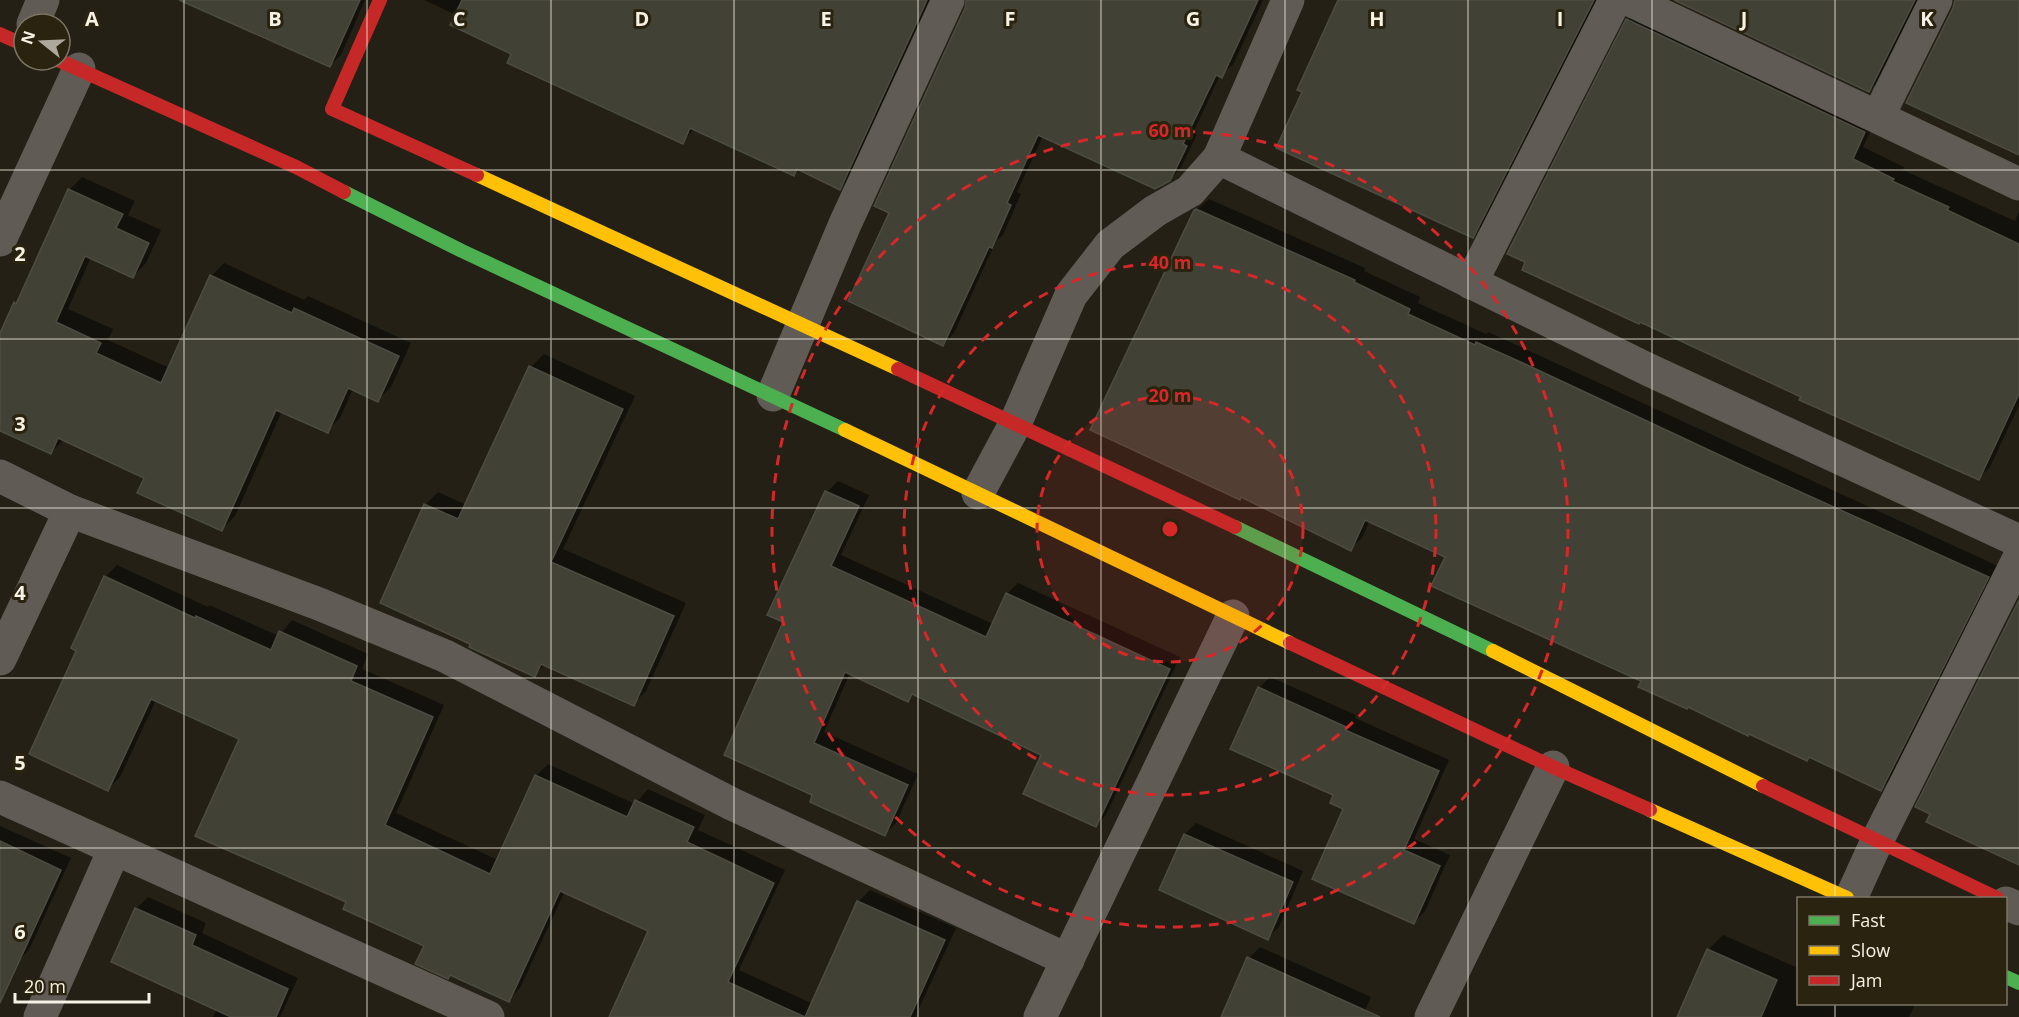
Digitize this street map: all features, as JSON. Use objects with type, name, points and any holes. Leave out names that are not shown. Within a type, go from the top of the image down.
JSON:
[{"type":"street","points":[[380,0],[332,109],[803,324],[1015,424],[1418,615],[1876,843],[1995,897]]},
{"type":"street","points":[[773,394],[845,224],[948,0]]},
{"type":"street","points":[[978,493],[1015,424],[1071,295],[1110,245],[1155,211],[1190,191],[1219,158],[1288,0]]},
{"type":"street","points":[[1471,283],[1615,0]]},
{"type":"street","points":[[1630,0],[2019,184]]},
{"type":"street","points":[[1878,117],[1936,0]]},
{"type":"street","points":[[72,67],[296,167],[462,251],[773,394],[1233,616],[1553,767],[1847,897]]},
{"type":"street","points":[[0,240],[65,72]]},
{"type":"street","points":[[1219,158],[1647,369],[2019,541]]},
{"type":"street","points":[[0,476],[70,511],[319,604],[445,656],[732,804],[1068,960]]},
{"type":"street","points":[[0,659],[70,511]]},
{"type":"street","points":[[1849,897],[2019,558]]},
{"type":"street","points":[[1040,1017],[1233,616]]},
{"type":"street","points":[[1431,1017],[1553,767]]},
{"type":"street","points":[[0,797],[488,1017]]},
{"type":"street","points":[[40,1017],[114,850]]},
{"type":"building","points":[[179,0],[360,0],[330,67]]},
{"type":"building","points":[[462,0],[927,0],[840,190],[797,169],[794,176],[690,128],[683,144],[507,63],[511,54],[450,25]]},
{"type":"building","points":[[966,0],[1258,0],[1222,78],[1216,75],[1183,144],[1187,146],[1170,181],[1155,189],[1038,135],[1007,203],[1011,205],[992,248],[989,247],[943,346],[848,301],[889,213],[874,206],[965,8]]},
{"type":"building","points":[[1338,0],[1594,0],[1473,238],[1276,148],[1302,92],[1297,90]]},
{"type":"building","points":[[1674,0],[1915,0],[1869,92]]},
{"type":"building","points":[[1955,0],[2019,0],[2019,155],[1906,103]]},
{"type":"building","points":[[1626,19],[1865,132],[1853,159],[1894,179],[1892,181],[1949,207],[1947,210],[2019,244],[2019,394],[1979,480],[1799,400],[1801,397],[1522,270],[1525,262],[1507,254]]},
{"type":"building","points":[[68,189],[123,214],[116,228],[149,243],[133,278],[85,256],[56,322],[101,343],[96,353],[161,383],[210,275],[292,313],[294,308],[399,356],[378,402],[348,388],[328,433],[276,410],[222,531],[137,493],[144,478],[58,438],[51,454],[0,431],[0,333],[14,302],[16,304]]},
{"type":"building","points":[[1196,209],[1355,280],[1354,282],[1410,309],[1408,314],[1475,345],[1476,342],[1525,364],[1989,577],[1881,791],[1809,757],[1807,761],[1638,687],[1641,681],[1431,586],[1445,557],[1365,520],[1351,551],[1241,497],[1240,500],[1090,430]]},
{"type":"building","points":[[529,366],[623,409],[551,562],[674,616],[634,706],[541,664],[535,677],[380,603],[424,504],[458,519]]},
{"type":"building","points":[[825,491],[859,506],[831,566],[986,637],[1006,593],[1170,669],[1096,827],[1023,794],[1041,755],[912,694],[908,702],[845,672],[814,743],[908,785],[885,836],[810,802],[812,795],[724,755],[783,622],[767,615]]},
{"type":"building","points":[[104,576],[271,650],[279,631],[357,666],[351,681],[433,717],[385,825],[490,874],[535,775],[627,817],[635,800],[694,827],[687,842],[774,883],[728,982],[805,1017],[609,1017],[648,931],[560,891],[509,1002],[450,975],[448,979],[415,964],[424,946],[343,909],[346,902],[195,836],[239,739],[151,699],[108,791],[29,754],[76,651],[71,648]]},
{"type":"building","points":[[2019,600],[2019,865],[1926,822],[1930,814],[1915,807]]},
{"type":"building","points":[[1258,687],[1346,727],[1345,730],[1439,771],[1404,850],[1440,866],[1414,924],[1312,879],[1343,809],[1330,803],[1333,795],[1230,749]]},
{"type":"building","points":[[1184,834],[1293,882],[1268,940],[1159,890]]},
{"type":"building","points":[[0,841],[61,870],[0,1003]]},
{"type":"building","points":[[857,901],[945,940],[910,1017],[805,1017]]},
{"type":"building","points":[[135,908],[196,935],[192,945],[288,989],[276,1017],[231,1017],[111,962]]},
{"type":"building","points":[[1707,949],[1777,980],[1761,1017],[1677,1017]]},
{"type":"building","points":[[1247,957],[1380,1017],[1221,1017]]},
{"type":"traffic: fast","points":[[344,192],[462,251],[845,430]]},
{"type":"traffic: fast","points":[[1235,527],[1493,651]]},
{"type":"traffic: fast","points":[[2007,977],[2019,983]]},
{"type":"traffic: slow","points":[[477,175],[898,369]]},
{"type":"traffic: slow","points":[[845,430],[1290,643]]},
{"type":"traffic: slow","points":[[1493,651],[1763,786]]},
{"type":"traffic: slow","points":[[1650,810],[1845,897]]},
{"type":"traffic: jam","points":[[380,0],[332,109],[477,175]]},
{"type":"traffic: jam","points":[[0,34],[12,40]]},
{"type":"traffic: jam","points":[[72,66],[296,167],[344,192]]},
{"type":"traffic: jam","points":[[898,369],[1235,527]]},
{"type":"traffic: jam","points":[[1290,643],[1553,767],[1650,810]]},
{"type":"traffic: jam","points":[[1763,786],[1995,897]]}]
